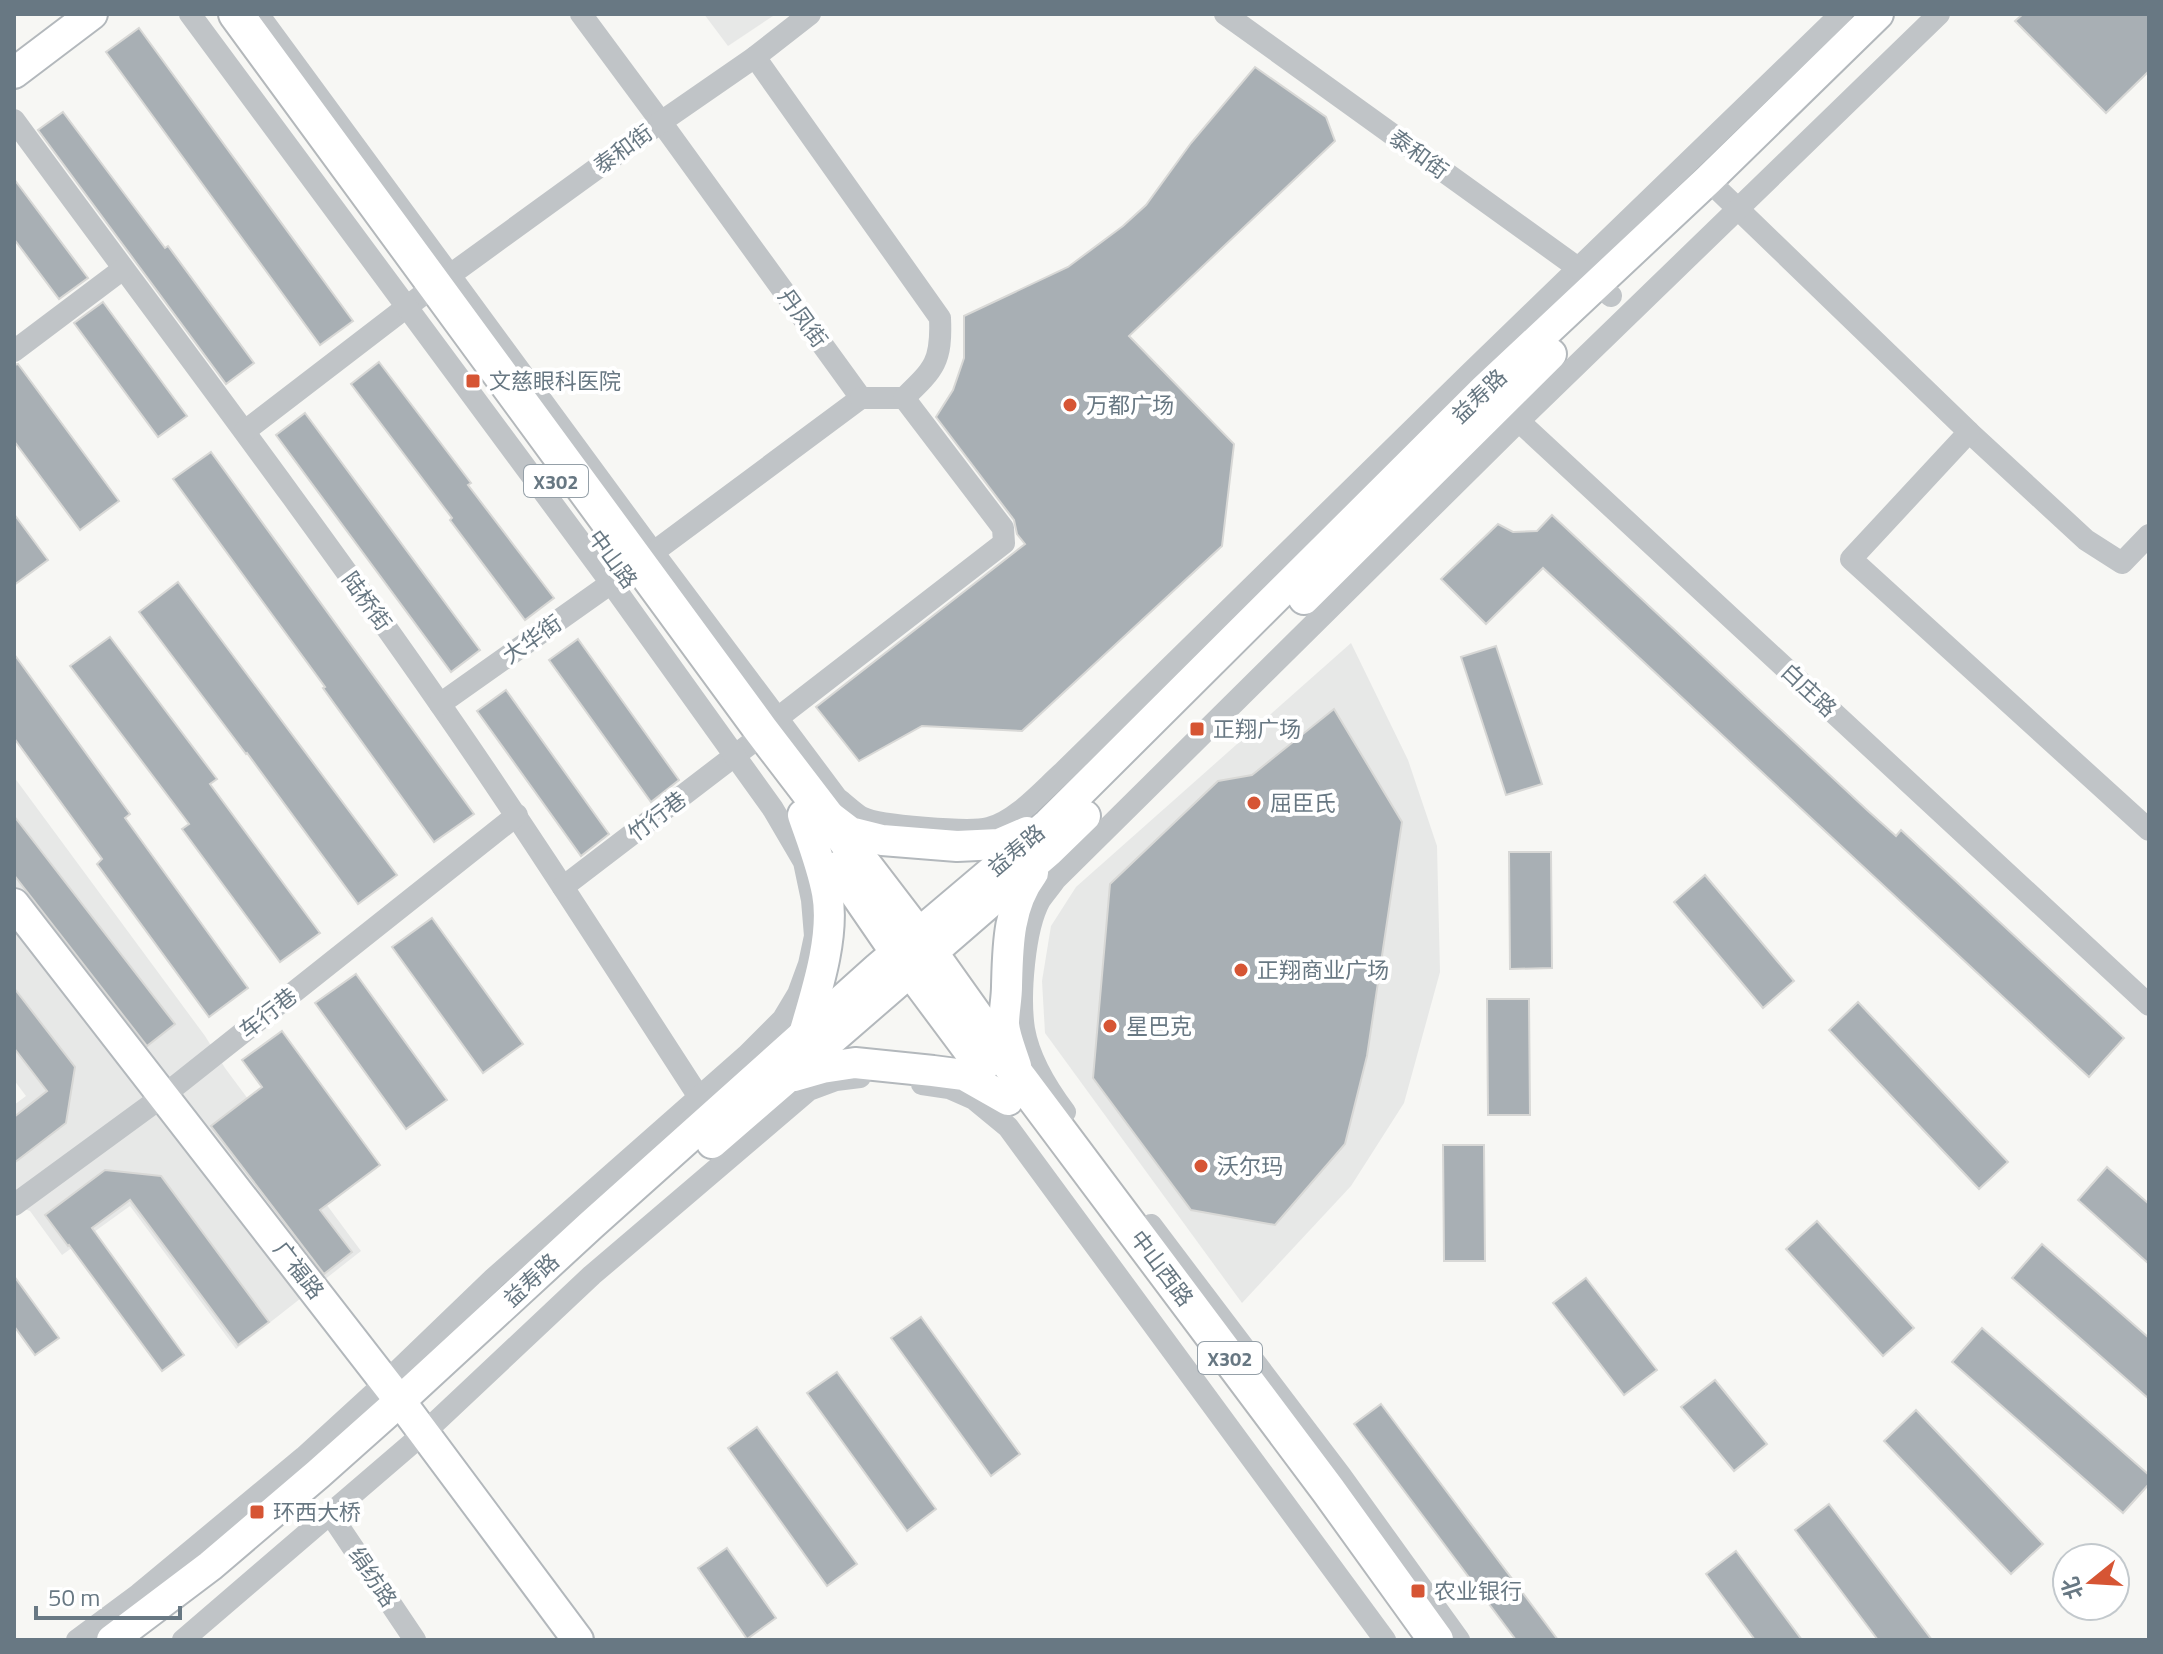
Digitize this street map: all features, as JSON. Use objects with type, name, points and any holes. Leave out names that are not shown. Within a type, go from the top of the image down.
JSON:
[{"type":"main road","points":[[14,73],[92,14]]},
{"type":"main road","name":"中山路","points":[[212,14],[428,290]]},
{"type":"main road","name":"中山路","points":[[236,14],[428,290],[914,952]]},
{"type":"main road","name":"益寿路","points":[[1722,193],[1878,14]]},
{"type":"main road","name":"益寿路","points":[[143,1640],[276,1536],[591,1225],[804,1034],[914,952],[1048,838],[1494,397],[1595,282],[1722,193],[1904,14]]},
{"type":"main road","points":[[813,814],[850,832],[882,840],[957,846],[1048,838]]},
{"type":"main road","points":[[804,1034],[828,936],[828,896],[813,814]]},
{"type":"main road","points":[[788,1078],[855,1063],[964,1075],[1014,1090],[1004,1026],[1012,920],[1023,886],[1048,838]]},
{"type":"main road","name":"广福路","points":[[14,904],[405,1408],[578,1640]]},
{"type":"main road","name":"益寿路","points":[[112,1640],[210,1566],[405,1408],[788,1078],[914,952]]},
{"type":"main road","name":"中山西路","points":[[914,952],[1410,1640]]},
{"type":"main road","name":"中山西路","points":[[1014,1090],[1328,1490],[1436,1640]]},
{"type":"street","points":[[190,14],[428,290]]},
{"type":"street","points":[[258,14],[428,290]]},
{"type":"street","name":"丹凤街","points":[[581,14],[861,398]]},
{"type":"street","name":"泰和街","points":[[245,431],[428,290],[755,57],[810,14]]},
{"type":"street","name":"泰和街","points":[[1225,14],[1595,282]]},
{"type":"street","points":[[1459,1640],[1341,1476],[1051,1094],[1034,1060],[1024,1030],[1024,965],[1032,923],[1040,901],[1055,880],[1841,14]]},
{"type":"street","points":[[756,737],[863,818],[895,825],[962,830],[990,828],[1018,813],[1494,397],[1722,193],[1939,14]]},
{"type":"street","points":[[632,568],[861,398],[904,398],[932,371],[941,343],[940,318],[755,57]]},
{"type":"street","name":"陆桥街","points":[[14,120],[245,431],[440,704],[517,815],[699,1097]]},
{"type":"street","points":[[1722,193],[1969,432],[2086,540],[2122,563],[2149,535]]},
{"type":"street","points":[[14,351],[123,269]]},
{"type":"street","name":"白庄路","points":[[1494,397],[2149,1005]]},
{"type":"street","name":"竹行巷","points":[[563,887],[1004,543],[1003,528],[904,398]]},
{"type":"street","points":[[1969,432],[1851,559],[2149,830]]},
{"type":"street","name":"大华街","points":[[440,704],[632,568]]},
{"type":"street","points":[[183,1640],[331,1515],[494,1278],[747,1055],[783,1019],[798,994],[809,964],[815,936],[812,900],[804,862],[773,809],[756,737]]},
{"type":"street","name":"车行巷","points":[[14,1205],[163,1096],[517,815]]},
{"type":"street","points":[[77,1640],[139,1594],[304,1457],[405,1408],[592,1275],[809,1090],[836,1080],[861,1077],[949,1088],[974,1099],[1008,1127],[1385,1640]]},
{"type":"street","name":"绢纺路","points":[[331,1515],[415,1640]]},
{"type":"shaded area","points":[[704,14],[776,14],[728,46]]},
{"type":"shaded area","name":"正翔广场","points":[[1351,643],[1408,760],[1437,846],[1440,972],[1404,1103],[1351,1186],[1242,1303],[1045,1033],[1042,981],[1051,926],[1076,887]]},
{"type":"shaded area","points":[[14,777],[361,1251],[236,1349],[130,1206],[62,1255],[30,1211],[14,1205],[14,1105],[26,1096],[14,1080]]},
{"type":"building","points":[[2023,14],[2149,14],[2149,71],[2106,113],[2015,21]]},
{"type":"building","points":[[139,28],[353,321],[320,345],[106,52]]},
{"type":"building","name":"万都广场","points":[[1255,67],[1326,117],[1335,141],[1129,336],[1234,444],[1222,546],[1022,731],[922,726],[859,761],[816,707],[1025,544],[1017,534],[1014,520],[936,417],[953,390],[964,358],[964,316],[1068,267],[1123,226],[1146,205],[1191,143]]},
{"type":"building","points":[[63,112],[165,248],[168,246],[254,363],[226,384],[38,130]]},
{"type":"building","points":[[14,179],[88,278],[59,299],[14,239]]},
{"type":"building","points":[[103,302],[187,416],[158,437],[74,323]]},
{"type":"building","points":[[379,362],[554,598],[525,620],[351,384]]},
{"type":"building","points":[[18,364],[119,501],[80,530],[14,441],[14,365]]},
{"type":"building","points":[[305,413],[480,650],[451,672],[276,435]]},
{"type":"building","points":[[211,452],[474,814],[434,842],[173,479]]},
{"type":"building","points":[[14,514],[48,560],[14,585]]},
{"type":"building","points":[[1552,515],[1867,810],[1896,836],[1901,830],[2124,1038],[2089,1077],[1543,568],[1486,624],[1441,579],[1498,524],[1513,532],[1537,531]]},
{"type":"building","points":[[178,582],[397,875],[358,904],[139,612]]},
{"type":"building","points":[[110,637],[217,779],[210,784],[320,933],[280,962],[182,829],[189,824],[70,666]]},
{"type":"building","points":[[578,639],[679,780],[651,802],[549,660]]},
{"type":"building","points":[[1496,646],[1542,784],[1506,795],[1461,657]]},
{"type":"building","points":[[14,654],[130,814],[125,818],[248,988],[209,1017],[97,864],[102,859],[14,738]]},
{"type":"building","points":[[506,690],[609,834],[581,856],[477,711]]},
{"type":"building","name":"正翔广场","points":[[1334,709],[1402,822],[1367,1056],[1345,1144],[1275,1225],[1191,1210],[1093,1078],[1110,884],[1218,781],[1252,775]]},
{"type":"building","points":[[14,816],[175,1024],[147,1046],[14,875]]},
{"type":"building","points":[[1509,852],[1551,852],[1552,968],[1510,969]]},
{"type":"building","points":[[1705,875],[1794,981],[1763,1008],[1674,902]]},
{"type":"building","points":[[432,918],[523,1044],[483,1073],[392,947]]},
{"type":"building","points":[[356,974],[447,1100],[406,1129],[315,1003]]},
{"type":"building","points":[[14,988],[75,1067],[66,1123],[14,1163],[14,1117],[47,1091],[14,1048]]},
{"type":"building","points":[[1487,999],[1529,999],[1530,1115],[1488,1115]]},
{"type":"building","points":[[1858,1002],[2008,1162],[1979,1189],[1829,1030]]},
{"type":"building","points":[[282,1031],[380,1165],[320,1210],[352,1252],[324,1274],[211,1126],[262,1087],[242,1060]]},
{"type":"building","points":[[1443,1145],[1484,1145],[1485,1261],[1444,1261]]},
{"type":"building","points":[[2107,1167],[2149,1204],[2149,1264],[2078,1200]]},
{"type":"building","points":[[105,1170],[161,1176],[269,1322],[238,1345],[130,1200],[92,1228],[184,1355],[162,1371],[45,1215]]},
{"type":"building","points":[[1817,1221],[1914,1328],[1883,1356],[1786,1249]]},
{"type":"building","points":[[2042,1244],[2149,1338],[2149,1399],[2012,1278]]},
{"type":"building","points":[[14,1276],[59,1338],[35,1355],[14,1326]]},
{"type":"building","points":[[1586,1278],[1657,1370],[1624,1395],[1553,1303]]},
{"type":"building","points":[[921,1317],[1020,1454],[991,1476],[891,1338]]},
{"type":"building","points":[[1982,1328],[2149,1475],[2149,1484],[2123,1513],[1952,1362]]},
{"type":"building","points":[[837,1372],[936,1509],[907,1531],[807,1393]]},
{"type":"building","points":[[1715,1380],[1767,1444],[1734,1471],[1681,1407]]},
{"type":"building","points":[[1381,1404],[1558,1640],[1516,1640],[1354,1424]]},
{"type":"building","points":[[1916,1410],[2043,1544],[2011,1574],[1884,1441]]},
{"type":"building","points":[[757,1427],[857,1564],[827,1586],[728,1448]]},
{"type":"building","points":[[1829,1504],[1932,1640],[1878,1640],[1795,1530]]},
{"type":"building","points":[[727,1548],[776,1618],[747,1639],[698,1568]]},
{"type":"building","points":[[1736,1551],[1802,1640],[1755,1640],[1706,1574]]},
{"type":"place","name":"文慈眼科医院","points":[[473,381]]},
{"type":"place","name":"万都广场","points":[[1070,405]]},
{"type":"place","name":"正翔广场","points":[[1197,729]]},
{"type":"place","name":"屈臣氏","points":[[1254,803]]},
{"type":"place","name":"正翔商业广场","points":[[1241,970]]},
{"type":"place","name":"星巴克","points":[[1110,1026]]},
{"type":"place","name":"沃尔玛","points":[[1201,1166]]},
{"type":"place","name":"环西大桥","points":[[257,1512]]},
{"type":"place","name":"农业银行","points":[[1418,1591]]}]
